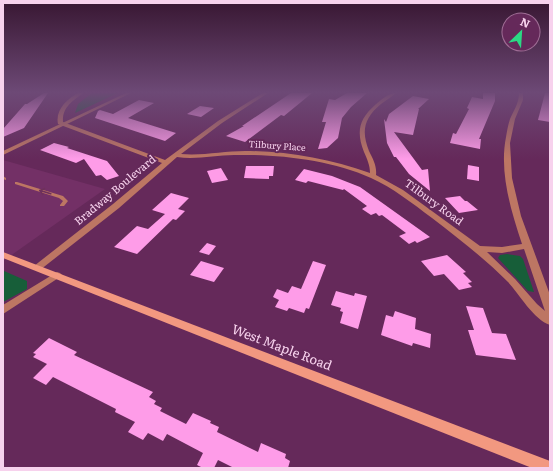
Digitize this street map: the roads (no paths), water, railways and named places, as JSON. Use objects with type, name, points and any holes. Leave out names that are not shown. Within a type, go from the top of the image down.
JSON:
[{"type":"main road","name":"West Maple Road","points":[[3,255],[550,468]]},
{"type":"street","points":[[61,115],[60,120],[63,124]]},
{"type":"street","points":[[3,153],[82,115]]},
{"type":"street","points":[[166,162],[231,115]]},
{"type":"street","points":[[366,115],[362,127],[362,141],[375,168],[373,176]]},
{"type":"street","points":[[515,115],[508,135],[507,158],[514,202],[550,309],[550,321]]},
{"type":"street","name":"Bradway Boulevard","points":[[37,268],[116,206],[166,162],[63,124]]},
{"type":"street","name":"Tilbury Place","points":[[177,155],[195,156],[222,153],[258,153],[286,155],[320,160],[373,176]]},
{"type":"street","name":"Tilbury Road","points":[[373,176],[401,191],[478,249],[491,260],[534,307],[550,321]]},
{"type":"street","points":[[478,249],[502,250],[528,246]]},
{"type":"street","points":[[3,310],[57,275]]},
{"type":"lane","points":[[16,183],[61,197],[66,201],[62,205]]}]
